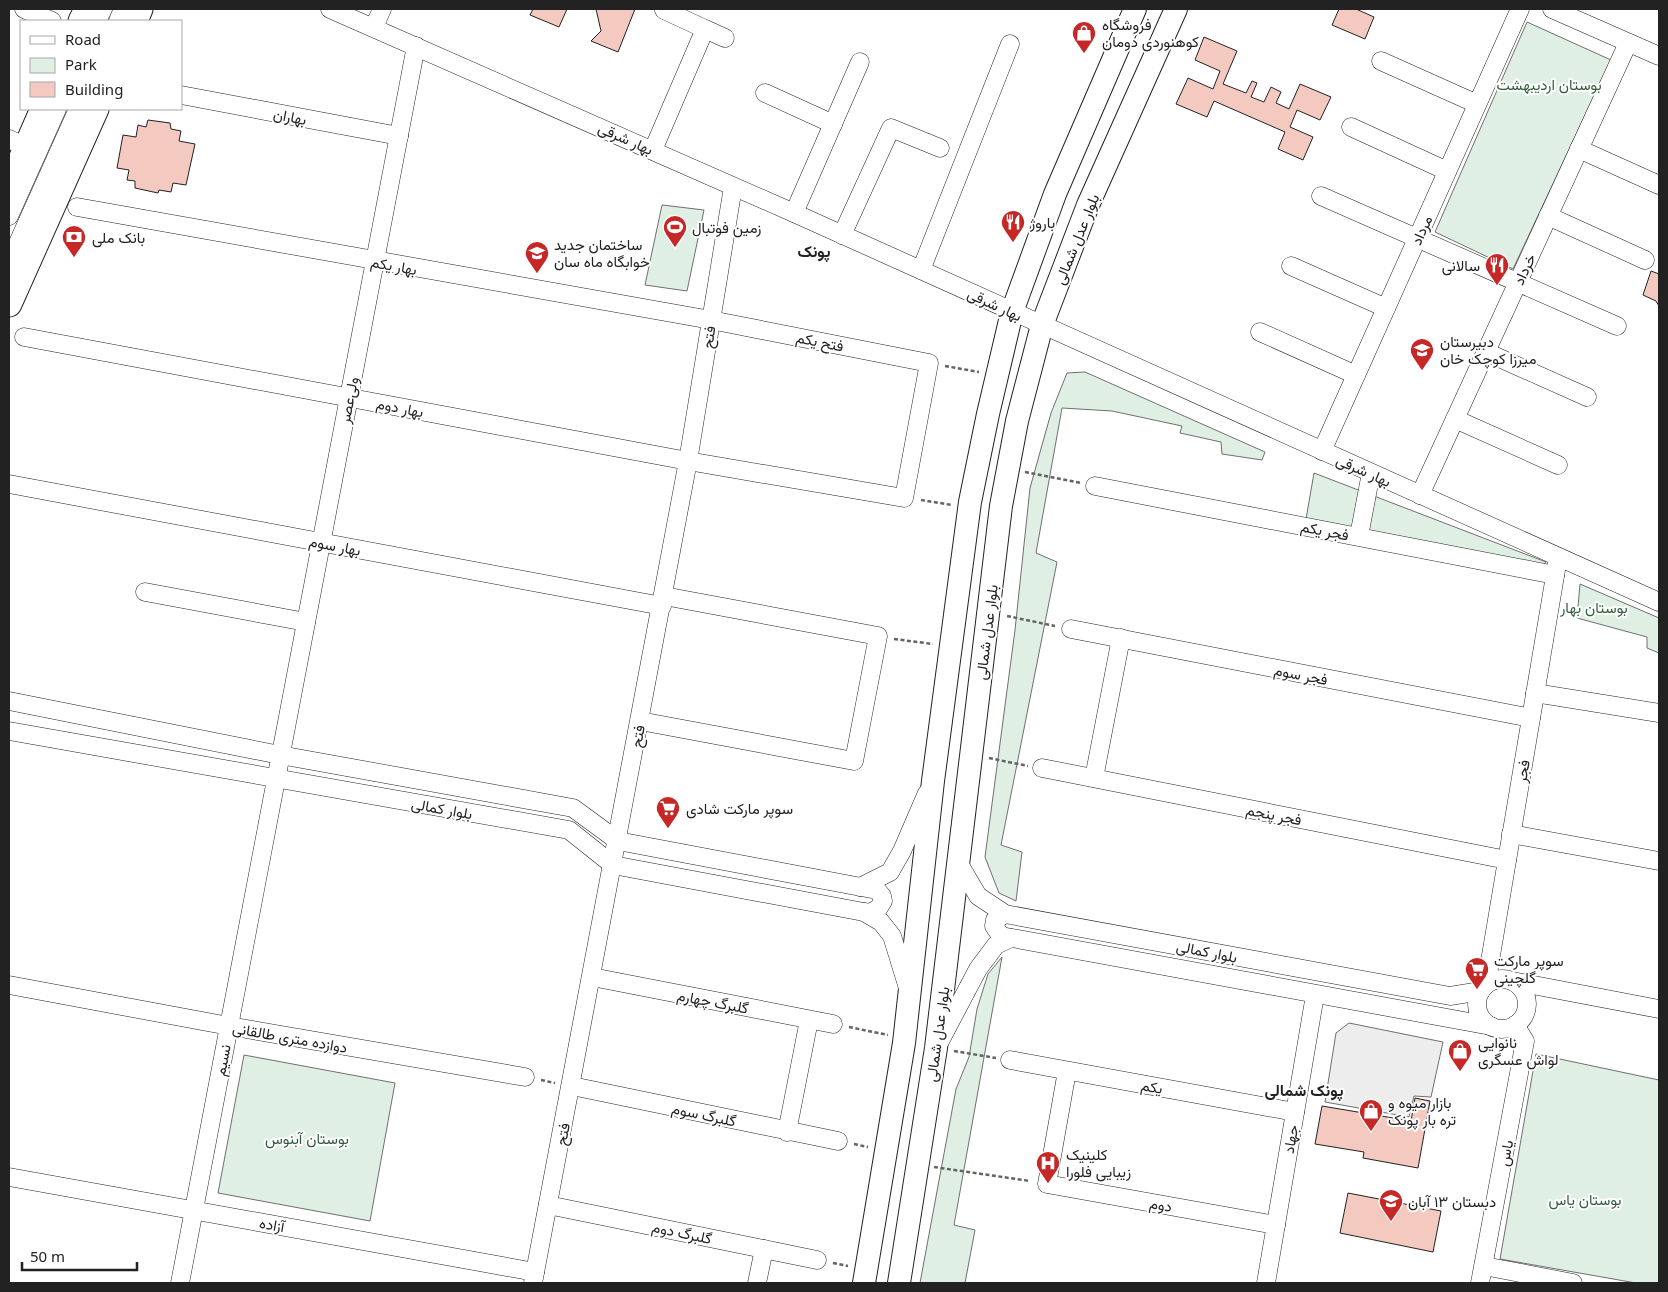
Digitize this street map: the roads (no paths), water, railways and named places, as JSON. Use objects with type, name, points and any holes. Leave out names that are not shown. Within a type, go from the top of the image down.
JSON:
[{"type":"highway","points":[[9,187],[17,143],[42,110]]},
{"type":"highway","points":[[9,304],[96,110]]},
{"type":"main road","points":[[865,1276],[904,1038],[933,781],[970,507],[997,376],[1012,312],[1055,194],[1134,9]]},
{"type":"main road","name":"بلوار عدل شمالی","points":[[899,1283],[936,1048],[1001,506],[1018,421],[1042,325],[1088,204],[1176,9]]},
{"type":"street","points":[[24,9],[50,20]]},
{"type":"street","name":"بهار شرقی","points":[[330,9],[653,150],[1659,602]]},
{"type":"street","points":[[374,27],[382,9]]},
{"type":"street","name":"مرداد","points":[[1322,451],[1520,9]]},
{"type":"street","points":[[1552,9],[1659,56]]},
{"type":"street","points":[[664,10],[725,38]]},
{"type":"street","points":[[653,150],[705,29]]},
{"type":"street","name":"خرداد","points":[[1420,495],[1628,43]]},
{"type":"street","points":[[921,270],[1010,44]]},
{"type":"street","name":"ولی‌عصر","points":[[280,755],[416,46]]},
{"type":"street","points":[[1381,61],[1477,104]]},
{"type":"street","points":[[794,213],[860,62]]},
{"type":"street","points":[[766,93],[833,124]]},
{"type":"street","name":"بهاران","points":[[182,95],[399,136]]},
{"type":"street","points":[[9,216],[57,110]]},
{"type":"street","points":[[9,264],[78,110]]},
{"type":"street","points":[[1351,127],[1447,171]]},
{"type":"street","points":[[842,235],[890,128],[940,148]]},
{"type":"street","points":[[1579,149],[1659,185]]},
{"type":"street","name":"فتح","points":[[534,1278],[663,601],[733,186]]},
{"type":"street","points":[[1321,196],[1617,326]]},
{"type":"street","name":"بهار یکم","points":[[77,207],[711,320]]},
{"type":"street","points":[[1548,216],[1645,260]]},
{"type":"street","points":[[1291,266],[1386,308]]},
{"type":"street","name":"فتح یکم","points":[[711,320],[929,363],[904,498]]},
{"type":"street","points":[[1260,332],[1356,375]]},
{"type":"street","name":"بهار دوم","points":[[24,337],[688,461],[904,498]]},
{"type":"street","points":[[1486,352],[1587,397]]},
{"type":"street","points":[[1455,419],[1558,465]]},
{"type":"street","points":[[1359,536],[1372,473]]},
{"type":"street","name":"بهار سوم","points":[[9,484],[321,542],[878,636],[854,761],[640,721]]},
{"type":"street","name":"فجر یکم","points":[[1094,486],[1555,575]]},
{"type":"street","name":"فجر","points":[[1483,988],[1507,860],[1558,556]]},
{"type":"street","points":[[145,592],[306,622]]},
{"type":"street","name":"فجر سوم","points":[[1072,629],[1531,718]]},
{"type":"street","points":[[1094,778],[1121,638]]},
{"type":"street","points":[[1535,693],[1659,713]]},
{"type":"street","name":"بلوار کمالی","points":[[9,701],[280,755],[573,808],[618,841],[868,888]]},
{"type":"street","name":"بلوار کمالی","points":[[9,731],[569,830],[613,865],[867,912],[881,922],[892,936],[910,994]]},
{"type":"street","name":"نسیم","points":[[180,1283],[280,755]]},
{"type":"street","name":"فجر پنجم","points":[[1042,768],[1507,860]]},
{"type":"street","points":[[867,912],[882,906],[882,896],[868,888],[890,872],[902,851],[933,781]]},
{"type":"street","points":[[1511,834],[1659,861]]},
{"type":"street","name":"بلوار کمالی","points":[[958,862],[978,896],[1005,914],[1450,996],[1483,988]]},
{"type":"street","points":[[936,1048],[978,969],[996,945],[1006,937],[994,926],[995,920],[1005,914]]},
{"type":"street","name":"بلوار کمالی","points":[[1006,937],[1491,1026]]},
{"type":"street","name":"گلبرگ چهارم","points":[[592,977],[833,1024]]},
{"type":"street","points":[[1512,981],[1524,991],[1527,1006],[1525,1014],[1515,1025],[1507,1028],[1491,1026],[1484,1021],[1477,1007],[1483,988],[1498,979],[1512,981],[1659,1009]]},
{"type":"street","name":"دوازده متری طالقانی","points":[[9,985],[228,1026],[525,1078]]},
{"type":"street","name":"جهاد","points":[[1266,1283],[1315,995]]},
{"type":"street","points":[[787,1132],[808,1020]]},
{"type":"street","name":"یاس","points":[[1482,1275],[1525,1041],[1515,1025]]},
{"type":"street","name":"یکم","points":[[1010,1060],[1295,1112]]},
{"type":"street","name":"دوم","points":[[1067,1071],[1047,1184],[1276,1225]]},
{"type":"street","name":"گلبرگ سوم","points":[[572,1086],[838,1142]]},
{"type":"street","name":"آزاده","points":[[9,1178],[194,1210],[534,1278]]},
{"type":"street","name":"گلبرگ دوم","points":[[548,1204],[817,1260]]},
{"type":"street","points":[[757,1283],[764,1249]]},
{"type":"street","points":[[1482,1275],[1574,1283]]},
{"type":"place","name":"فروشگاه کوهنوردی دومان","points":[[1084,54]]},
{"type":"place","name":"باروژ","points":[[1013,243]]},
{"type":"place","name":"زمین فوتبال","points":[[675,248]]},
{"type":"place","name":"بانک ملی","points":[[74,258]]},
{"type":"place","name":"ساختمان جدید خوابگاه ماه سان","points":[[537,274]]},
{"type":"place","name":"سالانی","points":[[1497,286]]},
{"type":"place","name":"دبیرستان میرزا کوچک خان","points":[[1422,371]]},
{"type":"place","name":"سوپر مارکت شادی","points":[[668,829]]},
{"type":"place","name":"سوپر مارکت گلچینی","points":[[1477,990]]},
{"type":"place","name":"نانوایی لواش عسگری","points":[[1460,1072]]},
{"type":"place","name":"بازار ميوه و تره بار پونک","points":[[1371,1132]]},
{"type":"place","name":"کلینیک زیبایی فلورا","points":[[1048,1184]]},
{"type":"place","name":"دبستان ۱۳ آبان","points":[[1391,1222]]},
{"type":"district","name":"پونک","points":[[814,251]]},
{"type":"district","name":"پونک شمالی","points":[[1304,1090]]},
{"type":"park label","name":"بوستان اردیبهشت","points":[[1549,84]]},
{"type":"park label","name":"بوستان بهار","points":[[1594,607]]},
{"type":"park label","name":"بوستان آبنوس","points":[[307,1138]]},
{"type":"park label","name":"بوستان یاس","points":[[1585,1199]]}]
